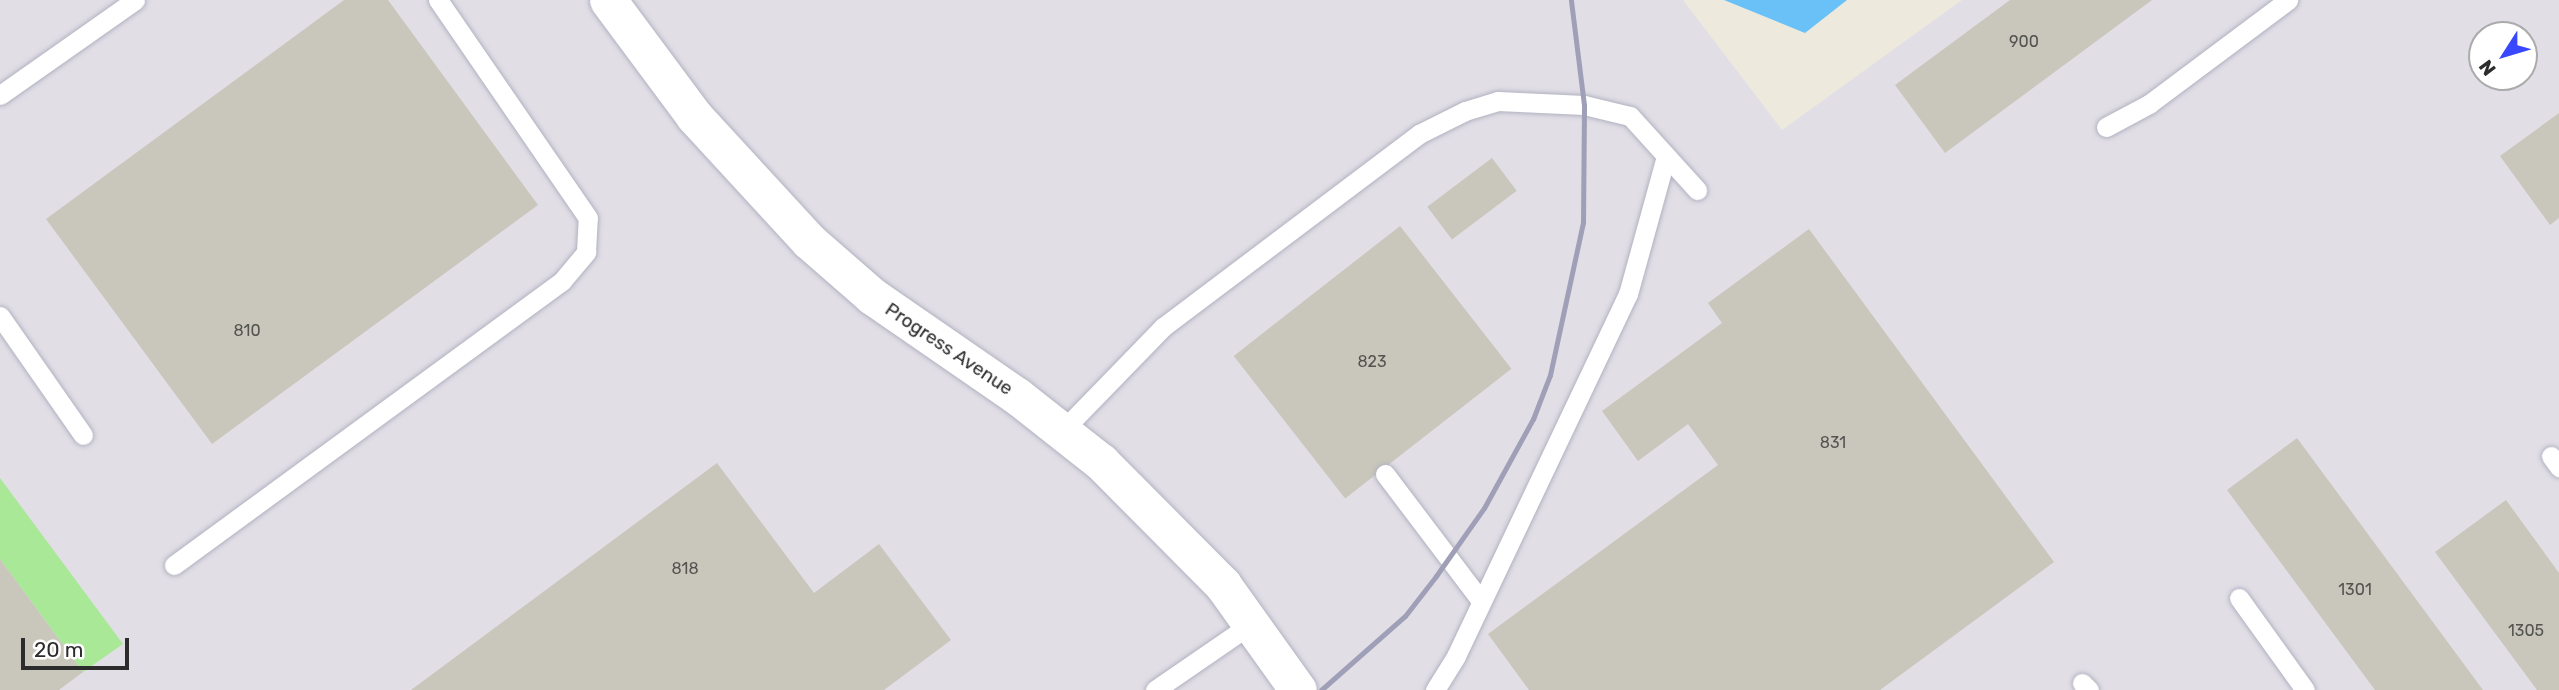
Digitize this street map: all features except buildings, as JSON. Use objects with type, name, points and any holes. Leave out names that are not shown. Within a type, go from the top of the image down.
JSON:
[{"type":"street","name":"Progress Avenue","points":[[608,0],[701,126],[809,241],[872,296],[1062,430],[1167,524],[1223,585],[1298,690]]},
{"type":"lane","points":[[0,95],[135,0]]},
{"type":"lane","points":[[174,565],[562,281],[586,252],[588,218],[438,0]]},
{"type":"lane","points":[[2106,127],[2149,104],[2288,0]]},
{"type":"lane","points":[[1062,430],[1163,327],[1419,134],[1465,111],[1498,102],[1584,105],[1630,116],[1698,190]]},
{"type":"lane","points":[[1435,690],[1481,601],[1628,294],[1667,156]]},
{"type":"lane","points":[[0,316],[83,435]]},
{"type":"lane","points":[[1385,474],[1481,601]]},
{"type":"lane","points":[[2239,598],[2305,690]]},
{"type":"lane","points":[[1155,690],[1251,624]]},
{"type":"shaded area","points":[[0,0],[1683,0],[1782,130],[1962,0],[2559,0],[2559,690],[0,690]]},
{"type":"green space","points":[[0,478],[123,644],[83,672],[0,559]]},
{"type":"water","points":[[1724,0],[1847,0],[1805,33]]},
{"type":"railway","points":[[1321,690],[1405,616],[1436,576],[1484,508],[1533,419],[1550,375],[1583,223],[1584,105],[1571,0]]}]
